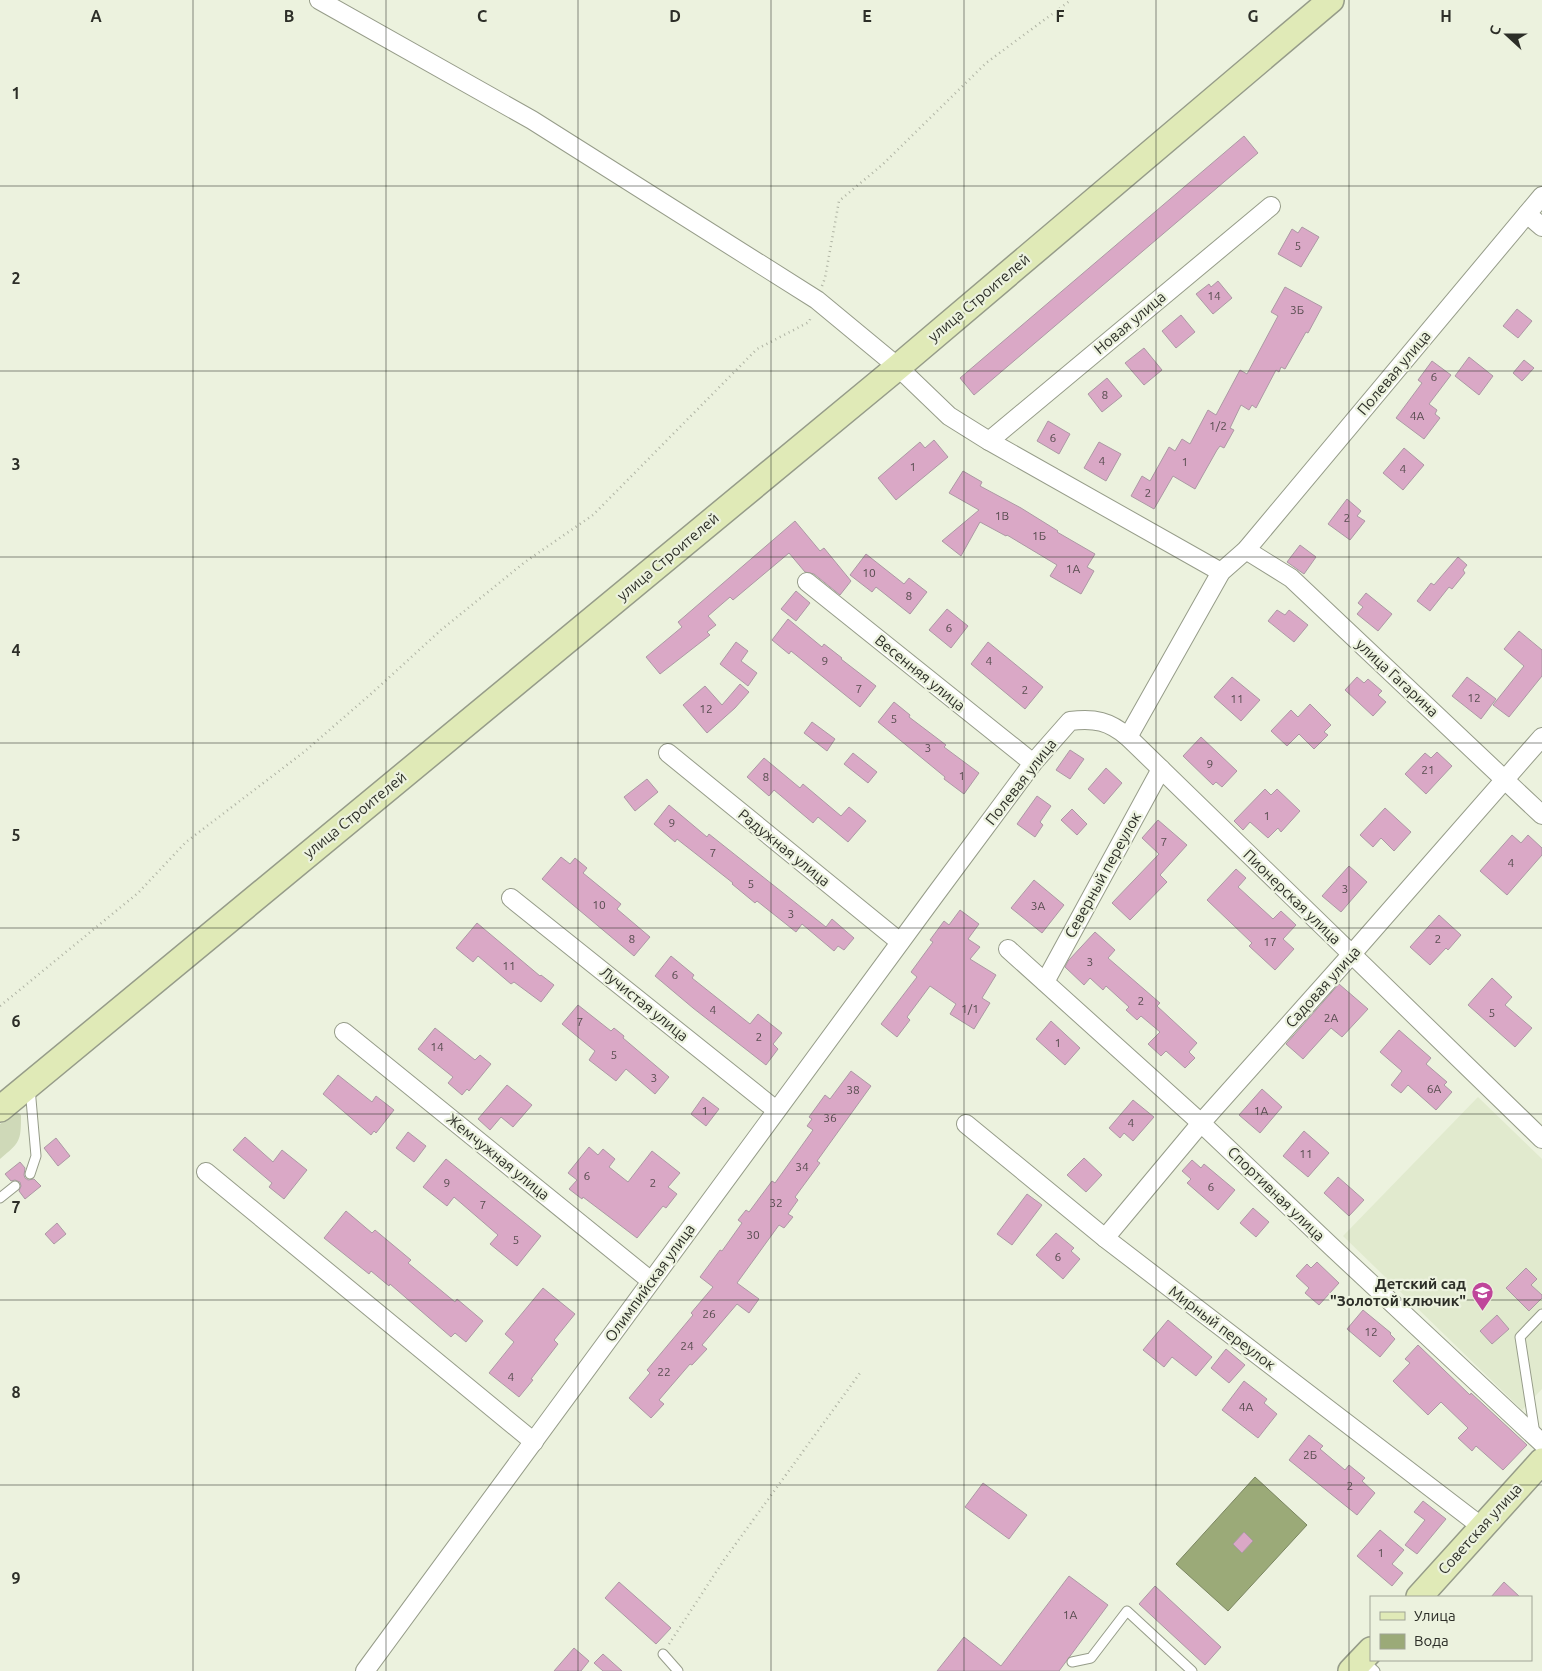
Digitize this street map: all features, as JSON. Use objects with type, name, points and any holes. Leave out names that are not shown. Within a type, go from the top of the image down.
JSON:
[{"type":"main road","name":"улица Строителей","points":[[0,1109],[898,367],[1330,0]]},
{"type":"main road","name":"Советская улица","points":[[1420,1596],[1542,1462]]},
{"type":"street","points":[[319,0],[532,120],[817,300],[898,367],[949,416],[989,441],[1221,572]]},
{"type":"street","name":"Полевая улица","points":[[1246,550],[1542,196]]},
{"type":"street","name":"Новая улица","points":[[989,441],[1271,206]]},
{"type":"street","points":[[1527,214],[1542,227]]},
{"type":"street","points":[[1128,737],[1221,572],[1246,550]]},
{"type":"street","name":"улица Гагарина","points":[[1246,550],[1290,578],[1542,815]]},
{"type":"street","name":"Весенняя улица","points":[[807,582],[1033,763]]},
{"type":"street","name":"Полевая улица","points":[[935,895],[1033,763],[1070,721],[1088,719],[1105,722],[1118,728],[1128,737]]},
{"type":"street","name":"Пионерская улица","points":[[1128,737],[1542,1139]]},
{"type":"street","name":"Садовая улица","points":[[1105,1238],[1201,1123],[1542,737]]},
{"type":"street","name":"Радужная улица","points":[[668,753],[900,942]]},
{"type":"street","name":"Северный переулок","points":[[1045,982],[1161,769]]},
{"type":"street","name":"Олимпийская улица","points":[[365,1671],[935,895]]},
{"type":"street","name":"Лучистая улица","points":[[511,898],[776,1110]]},
{"type":"street","name":"Спортивная улица","points":[[1008,949],[1201,1123],[1539,1439]]},
{"type":"street","name":"Жемчужная улица","points":[[344,1032],[651,1281]]},
{"type":"street","name":"Мирный переулок","points":[[966,1124],[1105,1238],[1482,1527]]},
{"type":"street","points":[[206,1172],[534,1442]]},
{"type":"lane","points":[[29,1085],[36,1156],[30,1174]]},
{"type":"lane","points":[[0,1198],[15,1186]]},
{"type":"lane","points":[[1539,1439],[1520,1337],[1542,1314]]},
{"type":"lane","points":[[1072,1662],[1091,1658],[1127,1611],[1192,1671]]},
{"type":"lane","points":[[663,1654],[678,1671]]},
{"type":"path","points":[[0,1006],[138,893],[186,842],[304,752],[440,630],[525,562],[593,515],[757,349],[809,322],[825,278],[839,201],[882,166],[986,64],[1071,0]]},
{"type":"path","points":[[663,1654],[724,1560],[860,1373]]},
{"type":"shaded area","name":"Детский сад \"Золотой ключик\"","points":[[1478,1097],[1542,1159],[1542,1389],[1522,1410],[1343,1236]]},
{"type":"shaded area","points":[[14,1113],[21,1115],[20,1136],[12,1149],[0,1159],[0,1124]]},
{"type":"water","points":[[1255,1477],[1307,1525],[1228,1611],[1176,1564]]},
{"type":"building","points":[[1244,136],[1258,153],[974,395],[960,378]]},
{"type":"building","points":[[1302,227],[1319,237],[1301,267],[1278,254],[1292,229],[1298,233]]},
{"type":"building","points":[[1218,281],[1232,298],[1213,314],[1196,294],[1209,284],[1211,287]]},
{"type":"building","points":[[1285,287],[1322,307],[1285,369],[1281,367],[1279,372],[1276,370],[1256,408],[1252,405],[1249,410],[1241,405],[1230,428],[1234,430],[1224,448],[1220,446],[1217,450],[1195,489],[1173,476],[1154,509],[1131,496],[1142,476],[1150,481],[1169,447],[1175,451],[1182,439],[1190,444],[1208,410],[1216,415],[1240,370],[1247,374],[1278,316],[1271,312]]},
{"type":"building","points":[[1517,309],[1532,321],[1518,338],[1503,326]]},
{"type":"building","points":[[1181,315],[1195,332],[1176,348],[1162,331]]},
{"type":"building","points":[[1144,348],[1162,370],[1144,385],[1125,363]]},
{"type":"building","points":[[1469,357],[1493,376],[1479,395],[1455,376]]},
{"type":"building","points":[[1524,360],[1534,368],[1522,381],[1513,373]]},
{"type":"building","points":[[1432,361],[1451,375],[1429,404],[1437,410],[1435,414],[1440,418],[1424,439],[1396,418],[1422,383],[1418,380]]},
{"type":"building","points":[[1107,378],[1122,396],[1102,412],[1088,394]]},
{"type":"building","points":[[1048,421],[1070,434],[1059,454],[1037,441]]},
{"type":"building","points":[[934,440],[948,457],[896,500],[878,478],[920,442],[925,448]]},
{"type":"building","points":[[1099,442],[1121,454],[1106,481],[1084,468]]},
{"type":"building","points":[[1404,448],[1424,465],[1403,490],[1383,473]]},
{"type":"building","points":[[963,471],[982,482],[980,486],[1021,508],[1095,554],[1087,567],[1094,571],[1081,594],[1050,576],[1057,565],[1007,535],[980,522],[961,556],[942,541],[979,510],[949,493]]},
{"type":"building","points":[[1347,499],[1361,511],[1357,516],[1365,521],[1350,540],[1328,524]]},
{"type":"building","points":[[795,521],[820,551],[824,548],[851,581],[840,595],[814,574],[805,572],[789,553],[733,600],[730,597],[708,616],[716,625],[707,632],[710,635],[660,674],[646,657],[682,627],[678,622]]},
{"type":"building","points":[[1300,545],[1316,557],[1304,574],[1287,562]]},
{"type":"building","points":[[866,554],[904,584],[909,578],[927,592],[910,614],[876,587],[872,592],[850,575]]},
{"type":"building","points":[[1458,557],[1467,565],[1463,570],[1465,573],[1452,589],[1449,587],[1430,611],[1417,601],[1431,583],[1434,585]]},
{"type":"building","points":[[796,591],[810,603],[796,621],[781,609]]},
{"type":"building","points":[[1366,593],[1392,614],[1378,631],[1357,614],[1363,607],[1358,603]]},
{"type":"building","points":[[947,609],[968,626],[951,648],[929,630]]},
{"type":"building","points":[[1277,610],[1285,615],[1289,610],[1308,625],[1294,642],[1268,621]]},
{"type":"building","points":[[788,619],[822,647],[824,644],[876,686],[860,707],[791,651],[789,654],[772,640]]},
{"type":"building","points":[[1519,631],[1542,650],[1542,676],[1509,717],[1493,705],[1524,666],[1504,649]]},
{"type":"building","points":[[736,642],[748,651],[741,661],[757,673],[748,686],[720,664]]},
{"type":"building","points":[[988,642],[1043,687],[1025,709],[971,664]]},
{"type":"building","points":[[1232,677],[1260,700],[1241,721],[1214,697]]},
{"type":"building","points":[[1357,677],[1364,683],[1368,679],[1382,691],[1378,695],[1386,702],[1373,716],[1345,690]]},
{"type":"building","points":[[1467,677],[1496,699],[1481,719],[1452,696]]},
{"type":"building","points":[[740,684],[749,692],[735,708],[707,733],[683,705],[705,686],[722,705]]},
{"type":"building","points":[[894,702],[910,715],[909,717],[946,745],[944,747],[979,773],[964,794],[878,722]]},
{"type":"building","points":[[1310,704],[1331,725],[1324,732],[1328,735],[1314,749],[1299,734],[1287,746],[1271,731],[1291,710],[1298,717]]},
{"type":"building","points":[[812,722],[835,739],[827,751],[804,733]]},
{"type":"building","points":[[1201,737],[1237,771],[1222,787],[1216,782],[1213,785],[1183,756]]},
{"type":"building","points":[[1070,750],[1084,759],[1070,779],[1056,770]]},
{"type":"building","points":[[1437,752],[1452,766],[1426,794],[1405,774],[1425,753],[1431,758]]},
{"type":"building","points":[[853,753],[877,772],[868,783],[844,764]]},
{"type":"building","points":[[764,758],[800,788],[803,784],[841,816],[849,807],[866,821],[848,842],[818,817],[813,823],[774,790],[769,796],[747,777]]},
{"type":"building","points":[[1106,768],[1122,783],[1104,804],[1088,789]]},
{"type":"building","points":[[647,779],[658,792],[635,811],[624,797]]},
{"type":"building","points":[[1265,789],[1271,795],[1277,789],[1300,811],[1281,832],[1278,828],[1268,838],[1250,822],[1243,830],[1234,821]]},
{"type":"building","points":[[1037,796],[1051,806],[1040,822],[1043,825],[1035,837],[1017,824]]},
{"type":"building","points":[[669,805],[707,837],[709,834],[826,927],[832,919],[854,938],[844,950],[838,946],[834,951],[802,924],[796,932],[757,901],[755,903],[733,883],[677,839],[675,842],[654,824]]},
{"type":"building","points":[[1385,808],[1411,832],[1394,851],[1381,838],[1373,847],[1360,835]]},
{"type":"building","points":[[1072,809],[1087,824],[1077,835],[1061,820]]},
{"type":"building","points":[[1158,820],[1187,845],[1160,875],[1167,882],[1130,920],[1112,903],[1159,854],[1142,838]]},
{"type":"building","points":[[1512,835],[1521,843],[1528,835],[1542,848],[1542,855],[1507,895],[1480,871]]},
{"type":"building","points":[[561,857],[570,864],[575,858],[587,868],[583,873],[621,904],[617,909],[650,937],[634,956],[542,879]]},
{"type":"building","points":[[1349,866],[1367,882],[1341,912],[1322,896]]},
{"type":"building","points":[[1236,869],[1246,878],[1238,887],[1273,919],[1281,911],[1296,925],[1283,939],[1294,949],[1275,970],[1249,946],[1252,943],[1207,900]]},
{"type":"building","points":[[1034,880],[1064,905],[1042,933],[1011,908]]},
{"type":"building","points":[[960,910],[979,924],[968,939],[980,947],[970,959],[996,975],[982,998],[990,1003],[974,1029],[950,1014],[956,1004],[930,986],[907,1017],[910,1020],[897,1037],[881,1024],[917,977],[911,972],[933,942],[930,940],[944,921],[949,925]]},
{"type":"building","points":[[1439,915],[1461,935],[1448,950],[1446,948],[1430,965],[1410,947]]},
{"type":"building","points":[[477,923],[540,976],[554,985],[541,1002],[514,982],[511,984],[478,956],[473,962],[456,948]]},
{"type":"building","points":[[1095,932],[1115,950],[1108,958],[1160,1003],[1157,1006],[1197,1043],[1189,1052],[1195,1058],[1185,1068],[1166,1051],[1161,1056],[1148,1044],[1160,1032],[1141,1016],[1137,1020],[1126,1010],[1129,1007],[1106,986],[1103,990],[1090,978],[1084,985],[1065,967],[1068,961]]},
{"type":"building","points":[[671,956],[694,975],[692,978],[750,1024],[758,1014],[782,1033],[773,1044],[778,1049],[766,1065],[655,976]]},
{"type":"building","points":[[1492,978],[1512,997],[1505,1005],[1532,1028],[1515,1047],[1468,1005]]},
{"type":"building","points":[[1339,984],[1368,1009],[1342,1037],[1331,1028],[1303,1059],[1286,1044]]},
{"type":"building","points":[[578,1005],[611,1031],[614,1028],[669,1077],[655,1094],[626,1069],[616,1081],[589,1060],[595,1051],[562,1024]]},
{"type":"building","points":[[1051,1021],[1080,1048],[1065,1065],[1036,1039]]},
{"type":"building","points":[[435,1028],[475,1060],[480,1055],[491,1064],[469,1091],[467,1089],[462,1095],[448,1083],[453,1077],[418,1049]]},
{"type":"building","points":[[1399,1030],[1431,1058],[1426,1064],[1447,1082],[1444,1085],[1452,1092],[1436,1110],[1408,1085],[1401,1093],[1391,1085],[1402,1071],[1380,1052]]},
{"type":"building","points":[[851,1071],[871,1086],[817,1161],[820,1163],[795,1197],[798,1200],[788,1214],[793,1217],[784,1228],[779,1225],[737,1283],[759,1299],[749,1313],[737,1304],[702,1345],[707,1349],[692,1365],[690,1364],[659,1400],[664,1404],[651,1418],[629,1398],[650,1373],[647,1370],[693,1315],[691,1313],[713,1287],[700,1277],[742,1223],[738,1220],[746,1210],[749,1212],[772,1181],[775,1183],[813,1130],[807,1126],[812,1119],[809,1117],[825,1095],[830,1099]]},
{"type":"building","points":[[338,1075],[372,1102],[376,1096],[394,1110],[376,1133],[374,1131],[371,1135],[323,1094]]},
{"type":"building","points":[[507,1085],[532,1105],[513,1127],[501,1117],[490,1130],[478,1119]]},
{"type":"building","points":[[1262,1089],[1282,1107],[1260,1133],[1239,1115]]},
{"type":"building","points":[[703,1097],[719,1109],[706,1126],[691,1114]]},
{"type":"building","points":[[1133,1100],[1154,1117],[1133,1141],[1124,1133],[1120,1138],[1109,1128]]},
{"type":"building","points":[[1304,1131],[1329,1153],[1308,1177],[1283,1156]]},
{"type":"building","points":[[408,1132],[426,1146],[414,1162],[396,1148]]},
{"type":"building","points":[[245,1137],[273,1162],[282,1150],[307,1170],[284,1199],[269,1187],[272,1183],[233,1150]]},
{"type":"building","points":[[56,1138],[70,1156],[58,1166],[44,1148]]},
{"type":"building","points":[[589,1147],[598,1155],[603,1149],[615,1159],[609,1167],[628,1182],[652,1151],[680,1173],[668,1187],[677,1194],[666,1208],[663,1206],[637,1238],[583,1197],[582,1199],[569,1189],[577,1180],[568,1173]]},
{"type":"building","points":[[1084,1158],[1102,1175],[1086,1192],[1067,1175]]},
{"type":"building","points":[[446,1159],[541,1236],[517,1266],[490,1244],[498,1235],[454,1197],[447,1206],[423,1187]]},
{"type":"building","points":[[1192,1160],[1201,1168],[1204,1164],[1235,1190],[1218,1210],[1187,1183],[1191,1179],[1182,1171]]},
{"type":"building","points":[[20,1162],[25,1168],[25,1178],[28,1180],[34,1179],[41,1186],[25,1199],[19,1191],[20,1182],[11,1181],[5,1174]]},
{"type":"building","points":[[1338,1177],[1364,1200],[1349,1216],[1324,1193]]},
{"type":"building","points":[[1027,1194],[1042,1205],[1012,1245],[997,1234]]},
{"type":"building","points":[[1253,1208],[1269,1222],[1256,1237],[1240,1223]]},
{"type":"building","points":[[346,1211],[372,1233],[375,1230],[411,1260],[408,1263],[455,1302],[457,1299],[483,1321],[466,1342],[455,1333],[451,1337],[390,1284],[389,1286],[371,1271],[369,1274],[324,1238]]},
{"type":"building","points":[[57,1223],[66,1234],[54,1244],[45,1234]]},
{"type":"building","points":[[1056,1233],[1074,1248],[1071,1251],[1080,1259],[1063,1279],[1036,1255]]},
{"type":"building","points":[[1317,1262],[1339,1283],[1319,1305],[1305,1293],[1309,1288],[1296,1276],[1307,1264],[1311,1268]]},
{"type":"building","points":[[1526,1268],[1537,1279],[1531,1285],[1542,1295],[1542,1298],[1529,1311],[1506,1288]]},
{"type":"building","points":[[543,1288],[575,1314],[554,1340],[558,1344],[519,1397],[489,1373],[514,1342],[505,1334]]},
{"type":"building","points":[[1363,1310],[1391,1333],[1395,1339],[1380,1357],[1347,1329]]},
{"type":"building","points":[[1497,1315],[1509,1329],[1492,1344],[1480,1331]]},
{"type":"building","points":[[1168,1320],[1212,1357],[1196,1376],[1172,1357],[1164,1367],[1143,1350]]},
{"type":"building","points":[[1418,1345],[1470,1395],[1471,1393],[1527,1445],[1503,1470],[1476,1446],[1472,1451],[1458,1438],[1468,1428],[1441,1402],[1428,1415],[1393,1381],[1410,1363],[1405,1359]]},
{"type":"building","points":[[1226,1349],[1245,1365],[1229,1383],[1211,1368]]},
{"type":"building","points":[[1244,1381],[1267,1399],[1264,1403],[1277,1414],[1258,1438],[1222,1410]]},
{"type":"building","points":[[1309,1435],[1323,1446],[1320,1449],[1345,1470],[1349,1465],[1365,1478],[1362,1481],[1375,1493],[1357,1515],[1289,1460]]},
{"type":"building","points":[[983,1483],[1027,1515],[1009,1539],[965,1507]]},
{"type":"building","points":[[1423,1501],[1446,1519],[1417,1554],[1405,1545],[1425,1520],[1414,1512]]},
{"type":"building","points":[[1380,1530],[1404,1550],[1392,1564],[1403,1573],[1392,1586],[1357,1556]]},
{"type":"building","points":[[1244,1532],[1253,1541],[1242,1553],[1233,1544]]},
{"type":"building","points":[[1069,1576],[1108,1605],[1059,1671],[937,1671],[964,1637],[1001,1666]]},
{"type":"building","points":[[619,1582],[671,1628],[656,1644],[605,1598]]},
{"type":"building","points":[[1504,1582],[1519,1596],[1492,1596]]},
{"type":"building","points":[[1155,1586],[1221,1647],[1205,1665],[1139,1604]]},
{"type":"building","points":[[574,1648],[589,1661],[581,1671],[554,1671]]},
{"type":"building","points":[[603,1654],[622,1671],[603,1671],[594,1663]]},
{"type":"place","name":"Детский сад \"Золотой ключик\"","points":[[1482,1312]]}]
